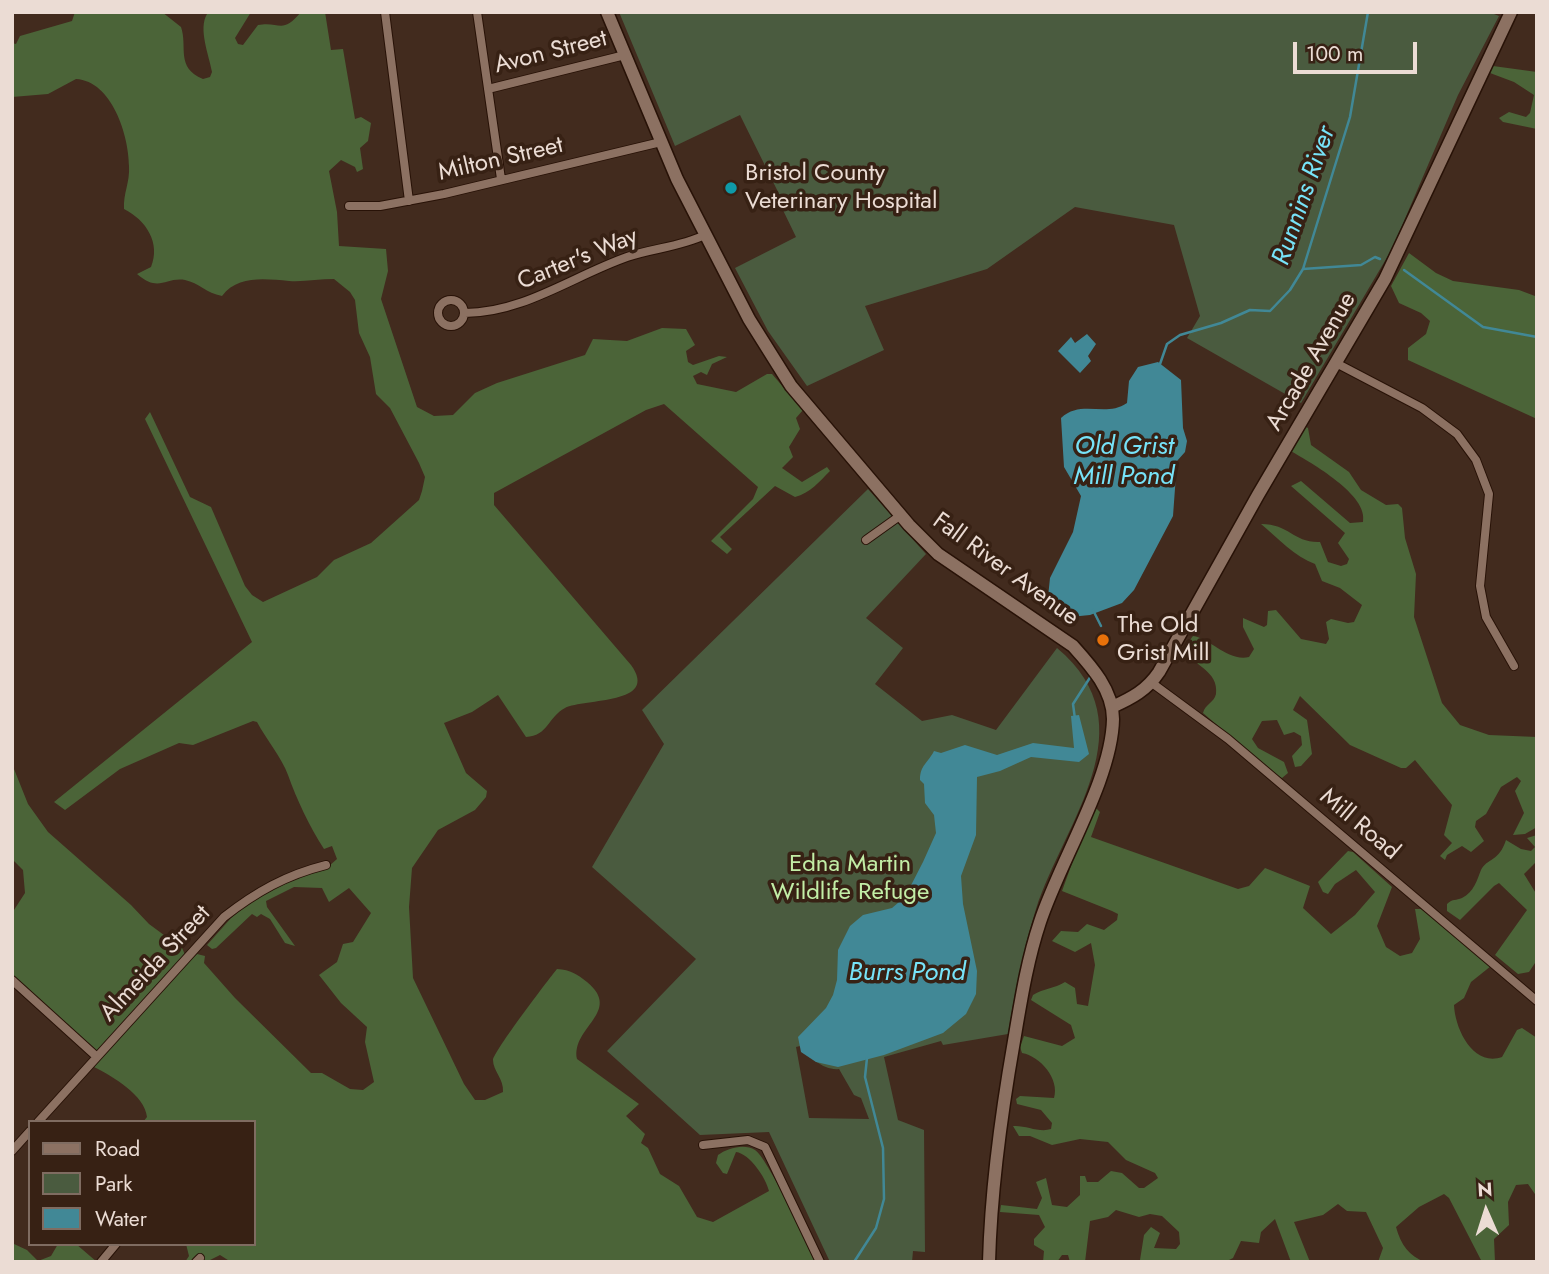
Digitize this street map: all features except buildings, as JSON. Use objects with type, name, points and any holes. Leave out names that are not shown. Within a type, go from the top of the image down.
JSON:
[{"type":"main road","name":"Fall River Avenue","points":[[607,12],[661,142],[705,235],[749,319],[791,386],[901,515],[938,554],[1073,646],[1091,666],[1112,706]]},
{"type":"main road","name":"Arcade Avenue","points":[[1112,706],[1136,696],[1152,683],[1336,363],[1408,236],[1462,112],[1511,12]]},
{"type":"main road","points":[[989,1262],[998,1134],[1029,957],[1060,866],[1107,761],[1112,706]]},
{"type":"street","points":[[385,12],[409,201]]},
{"type":"street","points":[[477,12],[501,179]]},
{"type":"street","name":"Avon Street","points":[[488,89],[625,55]]},
{"type":"street","name":"Milton Street","points":[[349,206],[380,206],[409,201],[661,142]]},
{"type":"street","name":"Carter's Way","points":[[464,313],[505,309],[630,256],[705,235]]},
{"type":"street","points":[[1336,363],[1422,408],[1457,434],[1476,460],[1489,494],[1480,586],[1486,617],[1514,666]]},
{"type":"street","points":[[866,540],[901,515]]},
{"type":"street","name":"Mill Road","points":[[1152,683],[1228,739],[1537,1002]]},
{"type":"street","name":"Almeida Street","points":[[40,1120],[224,917],[257,892],[303,871],[326,865]]},
{"type":"street","points":[[12,980],[97,1057]]},
{"type":"street","points":[[12,1151],[28,1133]]},
{"type":"street","points":[[703,1145],[748,1140],[765,1147],[820,1262]]},
{"type":"street","points":[[101,1262],[114,1246]]},
{"type":"green space","points":[[75,12],[162,12],[181,27],[186,63],[194,74],[203,79],[210,77],[212,72],[204,34],[207,14],[251,12],[235,38],[238,44],[243,45],[258,25],[281,26],[295,19],[301,12],[325,12],[331,50],[343,49],[355,119],[361,117],[371,123],[368,141],[360,148],[363,169],[357,172],[355,167],[341,160],[329,171],[337,212],[339,246],[386,249],[388,271],[381,299],[417,407],[434,416],[453,415],[475,393],[497,383],[585,355],[593,339],[627,341],[662,328],[686,329],[695,345],[686,351],[688,362],[693,365],[719,356],[727,357],[712,364],[707,375],[701,372],[693,376],[697,384],[736,392],[767,374],[772,374],[803,410],[796,418],[800,429],[789,447],[793,457],[782,468],[802,482],[827,467],[830,471],[810,490],[795,497],[775,486],[720,537],[732,549],[727,554],[711,541],[753,499],[758,487],[664,404],[646,410],[494,493],[494,505],[631,665],[637,678],[636,687],[628,694],[616,698],[565,708],[544,730],[533,736],[526,737],[498,695],[472,712],[444,723],[466,773],[487,791],[486,797],[475,810],[438,830],[412,868],[409,907],[413,978],[464,1084],[475,1100],[485,1100],[503,1092],[493,1064],[496,1054],[557,969],[574,973],[597,993],[600,1002],[598,1011],[581,1038],[577,1059],[639,1104],[626,1116],[645,1134],[641,1143],[648,1148],[660,1174],[679,1186],[697,1217],[713,1222],[769,1191],[757,1167],[747,1157],[736,1152],[727,1174],[723,1173],[716,1163],[718,1155],[731,1148],[746,1147],[755,1150],[777,1184],[817,1262],[231,1262],[220,1255],[206,1262],[185,1262],[189,1256],[186,1246],[256,1246],[256,1120],[145,1120],[147,1117],[145,1109],[134,1094],[94,1067],[95,1058],[12,979],[12,913],[25,893],[23,870],[12,859],[12,764],[28,804],[48,832],[168,938],[172,945],[180,943],[188,962],[197,954],[205,956],[204,963],[235,998],[311,1073],[322,1073],[350,1089],[363,1090],[374,1082],[365,1042],[367,1027],[341,1003],[319,975],[337,962],[343,944],[353,942],[371,913],[349,888],[329,902],[322,888],[294,887],[266,901],[267,907],[295,946],[285,943],[270,919],[261,914],[257,917],[252,914],[216,948],[212,949],[207,945],[231,918],[272,884],[329,866],[337,859],[332,846],[324,849],[304,813],[282,762],[257,722],[253,721],[193,745],[179,743],[120,769],[65,810],[54,802],[252,642],[145,419],[150,412],[190,497],[211,507],[245,586],[263,602],[317,577],[334,560],[371,543],[419,500],[425,477],[390,408],[376,394],[370,357],[359,333],[355,300],[350,292],[334,279],[244,281],[228,289],[222,296],[185,280],[151,283],[137,274],[151,267],[154,258],[153,241],[139,219],[124,209],[129,172],[128,154],[122,126],[109,99],[89,82],[76,79],[48,94],[12,97],[12,43],[16,44],[20,36],[72,21]]},
{"type":"green space","points":[[619,12],[1489,12],[1499,16],[1458,95],[1392,249],[1301,403],[1187,338],[1200,316],[1174,225],[1075,207],[987,269],[865,306],[884,350],[807,386],[768,331],[735,268],[796,237],[780,204],[783,202],[740,115],[675,146]]},
{"type":"green space","points":[[1493,66],[1537,72],[1537,129],[1503,122],[1499,118],[1509,112],[1526,117],[1530,113],[1534,95],[1514,82],[1490,73]]},
{"type":"green space","points":[[1409,253],[1436,273],[1453,281],[1519,290],[1535,296],[1537,292],[1537,419],[1408,360],[1408,348],[1426,334],[1430,321],[1421,313],[1399,303],[1391,286]]},
{"type":"green space","points":[[1304,426],[1308,428],[1311,445],[1349,472],[1361,490],[1386,505],[1398,504],[1402,508],[1405,538],[1416,574],[1414,617],[1442,703],[1460,725],[1489,735],[1537,737],[1537,827],[1525,834],[1513,835],[1524,813],[1515,791],[1521,781],[1517,777],[1501,787],[1486,814],[1476,821],[1475,827],[1484,841],[1471,852],[1462,846],[1447,855],[1445,860],[1440,856],[1452,843],[1444,835],[1452,805],[1415,760],[1406,768],[1401,768],[1350,745],[1300,696],[1293,710],[1307,720],[1312,754],[1301,766],[1295,767],[1292,756],[1302,745],[1301,736],[1294,732],[1284,735],[1277,720],[1262,721],[1252,739],[1258,748],[1284,762],[1288,773],[1282,778],[1203,713],[1215,697],[1216,686],[1210,674],[1183,649],[1193,636],[1234,656],[1249,657],[1254,649],[1243,627],[1243,618],[1264,627],[1267,625],[1268,611],[1276,610],[1301,639],[1326,644],[1329,639],[1326,622],[1331,619],[1354,622],[1362,605],[1340,588],[1322,581],[1315,564],[1294,552],[1261,524],[1279,527],[1303,540],[1320,542],[1328,562],[1341,566],[1347,564],[1349,559],[1338,543],[1345,533],[1291,486],[1301,481],[1350,523],[1363,522],[1357,501],[1348,491],[1312,463],[1291,451]]},
{"type":"green space","name":"Edna Martin Wildlife Refuge","points":[[868,489],[926,554],[866,618],[903,648],[875,684],[922,721],[952,715],[996,730],[1057,648],[1084,678],[1097,709],[1099,742],[1092,775],[1036,909],[1008,1034],[943,1045],[941,1041],[884,1057],[898,1120],[924,1130],[925,1252],[913,1251],[912,1262],[830,1262],[769,1132],[700,1135],[607,1051],[696,959],[592,867],[664,744],[642,710]],"holes":[[[800,1046],[823,1066],[839,1069],[854,1095],[861,1098],[869,1119],[809,1118],[796,1047]]]},
{"type":"green space","points":[[1093,805],[1100,812],[1091,837],[1238,889],[1249,886],[1265,868],[1310,886],[1303,908],[1331,934],[1355,915],[1375,892],[1356,870],[1335,884],[1328,894],[1323,892],[1318,882],[1348,851],[1353,852],[1392,887],[1377,926],[1386,947],[1400,956],[1412,953],[1420,939],[1415,909],[1421,909],[1491,966],[1471,982],[1464,998],[1454,1005],[1462,1035],[1474,1051],[1492,1059],[1502,1057],[1517,1030],[1522,1028],[1537,1038],[1537,1197],[1528,1184],[1516,1185],[1508,1202],[1509,1225],[1494,1239],[1495,1262],[1482,1262],[1449,1198],[1444,1194],[1419,1207],[1396,1227],[1406,1249],[1425,1262],[1378,1262],[1383,1248],[1366,1212],[1347,1211],[1338,1204],[1323,1215],[1294,1222],[1310,1262],[1291,1262],[1275,1219],[1261,1232],[1259,1243],[1241,1241],[1233,1258],[1225,1262],[1144,1262],[1140,1260],[1144,1235],[1151,1227],[1160,1233],[1154,1248],[1176,1249],[1180,1244],[1179,1232],[1162,1216],[1150,1214],[1139,1217],[1116,1210],[1108,1217],[1090,1221],[1085,1262],[1070,1262],[1068,1255],[1062,1255],[1057,1262],[1043,1262],[1044,1251],[1034,1245],[1034,1239],[1045,1227],[1039,1215],[1000,1212],[1001,1205],[1037,1209],[1042,1198],[1036,1182],[1046,1178],[1052,1205],[1067,1207],[1080,1195],[1080,1176],[1085,1176],[1087,1182],[1098,1182],[1111,1171],[1122,1173],[1139,1188],[1144,1188],[1158,1178],[1155,1173],[1126,1160],[1108,1142],[1080,1139],[1052,1145],[1030,1136],[1019,1136],[1013,1126],[1046,1130],[1051,1129],[1052,1123],[1041,1110],[1017,1104],[1016,1099],[1020,1096],[1054,1098],[1055,1091],[1051,1076],[1042,1064],[1022,1053],[1020,1047],[1024,1036],[1062,1046],[1075,1038],[1071,1025],[1031,1000],[1033,995],[1065,982],[1075,988],[1077,1004],[1088,1006],[1095,965],[1091,943],[1075,952],[1052,941],[1061,931],[1078,932],[1087,924],[1104,930],[1117,920],[1118,914],[1062,891]]},
{"type":"green space","points":[[1537,835],[1537,861],[1524,874],[1537,895],[1537,960],[1529,972],[1518,974],[1495,955],[1527,910],[1499,883],[1460,920],[1447,911],[1447,904],[1462,898],[1475,886],[1481,870],[1497,856],[1506,840],[1521,849],[1531,851],[1535,847],[1527,838]]},
{"type":"green space","points":[[12,1240],[38,1261],[51,1256],[57,1246],[78,1246],[97,1262],[12,1262]]},
{"type":"water","points":[[1087,334],[1096,344],[1088,356],[1091,361],[1080,373],[1058,351],[1071,337],[1075,343]]},
{"type":"water","name":"Old Grist Mill Pond","points":[[1158,362],[1181,380],[1183,428],[1187,441],[1185,452],[1177,461],[1173,516],[1134,590],[1122,603],[1090,615],[1070,617],[1052,605],[1048,597],[1050,578],[1073,532],[1081,496],[1064,467],[1061,418],[1077,410],[1110,409],[1127,403],[1129,381],[1138,367]]},
{"type":"water","name":"Burrs Pond","points":[[1079,715],[1089,754],[1079,762],[1031,757],[1000,771],[977,777],[976,835],[961,876],[963,904],[977,971],[976,994],[966,1014],[943,1033],[884,1055],[838,1067],[816,1062],[801,1052],[798,1037],[826,1008],[833,995],[837,980],[838,950],[850,926],[863,915],[892,908],[905,897],[936,833],[934,815],[925,803],[924,784],[920,780],[923,767],[934,751],[941,753],[965,745],[997,755],[1033,743],[1074,748],[1071,716]]},
{"type":"waterway","name":"Runnins River","points":[[1160,364],[1167,344],[1180,335],[1221,323],[1250,310],[1270,311],[1290,290],[1303,269],[1350,117],[1368,12]]},
{"type":"waterway","points":[[1303,269],[1361,265],[1375,257],[1380,259]]},
{"type":"waterway","points":[[1404,270],[1483,327],[1537,337]]},
{"type":"waterway","name":"Runnins River","points":[[1093,610],[1101,626]]},
{"type":"waterway","name":"Runnins River","points":[[1075,719],[1073,704],[1091,676]]},
{"type":"waterway","name":"Runnins River","points":[[854,1262],[876,1228],[884,1199],[883,1148],[865,1077],[867,1058]]},
{"type":"place","name":"Bristol County Veterinary Hospital","points":[[731,188]]},
{"type":"place","name":"The Old Grist Mill","points":[[1103,640]]}]
